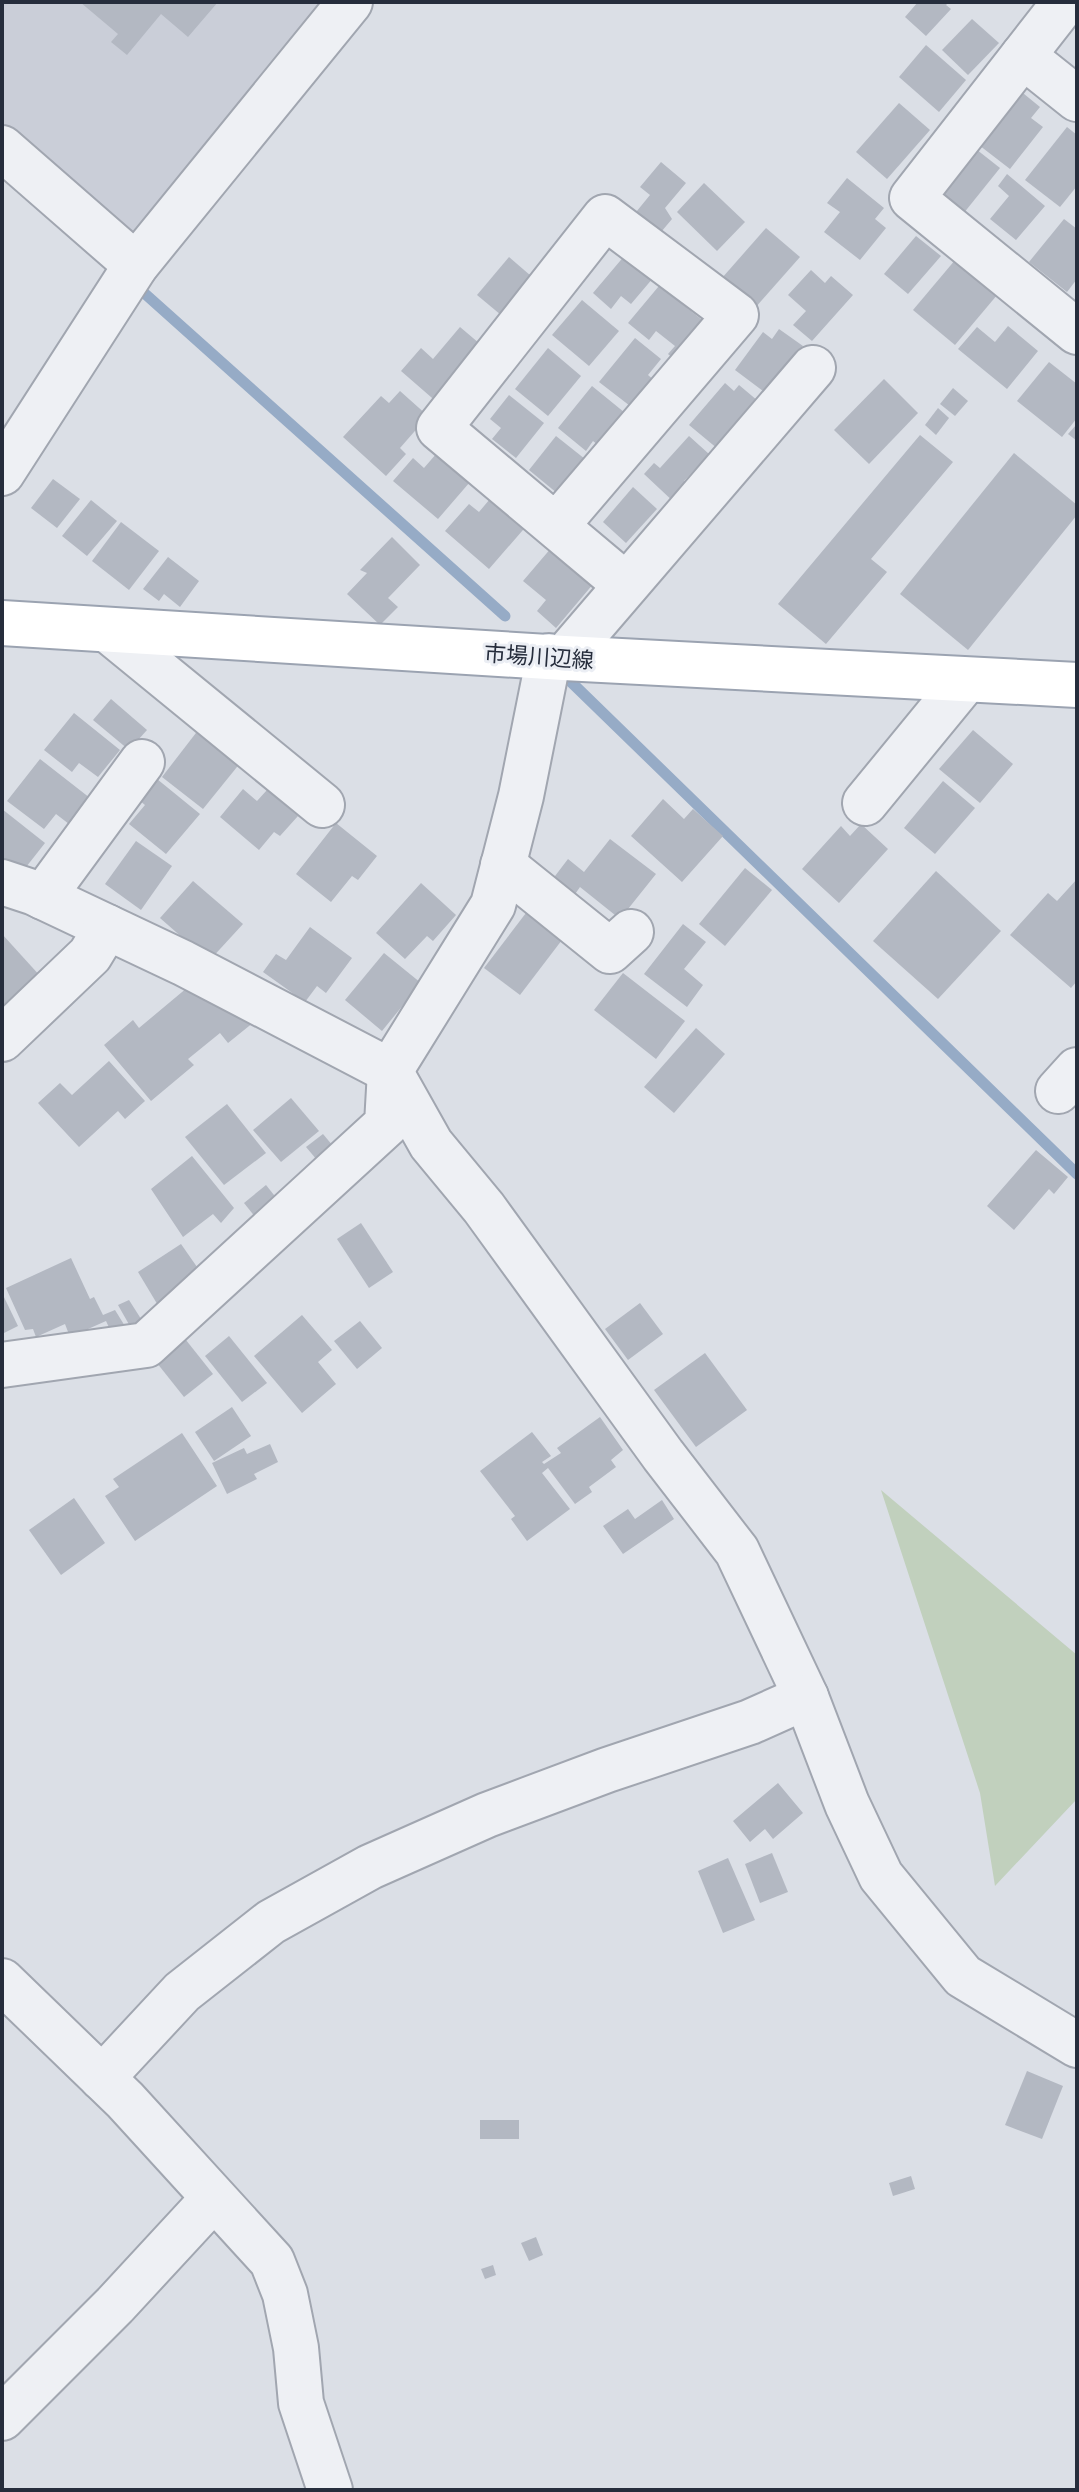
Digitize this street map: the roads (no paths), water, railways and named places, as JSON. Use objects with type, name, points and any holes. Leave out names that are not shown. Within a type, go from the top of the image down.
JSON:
[{"type":"main road","name":"市場川辺線","points":[[2,623],[965,681],[1077,685]]},
{"type":"street","points":[[2,473],[136,265],[350,2]]},
{"type":"street","points":[[1065,2],[912,198],[1077,332]]},
{"type":"street","points":[[1023,56],[1077,99]]},
{"type":"street","points":[[2,148],[136,265]]},
{"type":"street","points":[[556,526],[736,315],[605,217],[439,428],[626,585]]},
{"type":"street","points":[[2,1365],[146,1345],[387,1124],[390,1071],[493,905],[556,657],[626,585],[813,368]]},
{"type":"street","points":[[109,631],[322,805]]},
{"type":"street","points":[[865,803],[965,681]]},
{"type":"street","points":[[43,897],[142,762]]},
{"type":"street","points":[[503,865],[610,951],[631,932]]},
{"type":"street","points":[[2,882],[107,927],[325,1035],[390,1071],[431,1144],[484,1208],[663,1455],[737,1551],[806,1697],[847,1804],[881,1876],[963,1976],[1077,2045]]},
{"type":"street","points":[[2,1039],[90,955],[107,927]]},
{"type":"street","points":[[102,2078],[194,1983],[271,1922],[370,1867],[487,1815],[607,1770],[750,1722],[806,1697]]},
{"type":"street","points":[[2,1981],[102,2078],[272,2261],[285,2294],[296,2348],[301,2403],[330,2490]]},
{"type":"street","points":[[2,2418],[115,2305],[213,2199]]},
{"type":"waterway","points":[[143,292],[505,616]]},
{"type":"waterway","points":[[568,679],[1077,1174]]}]
